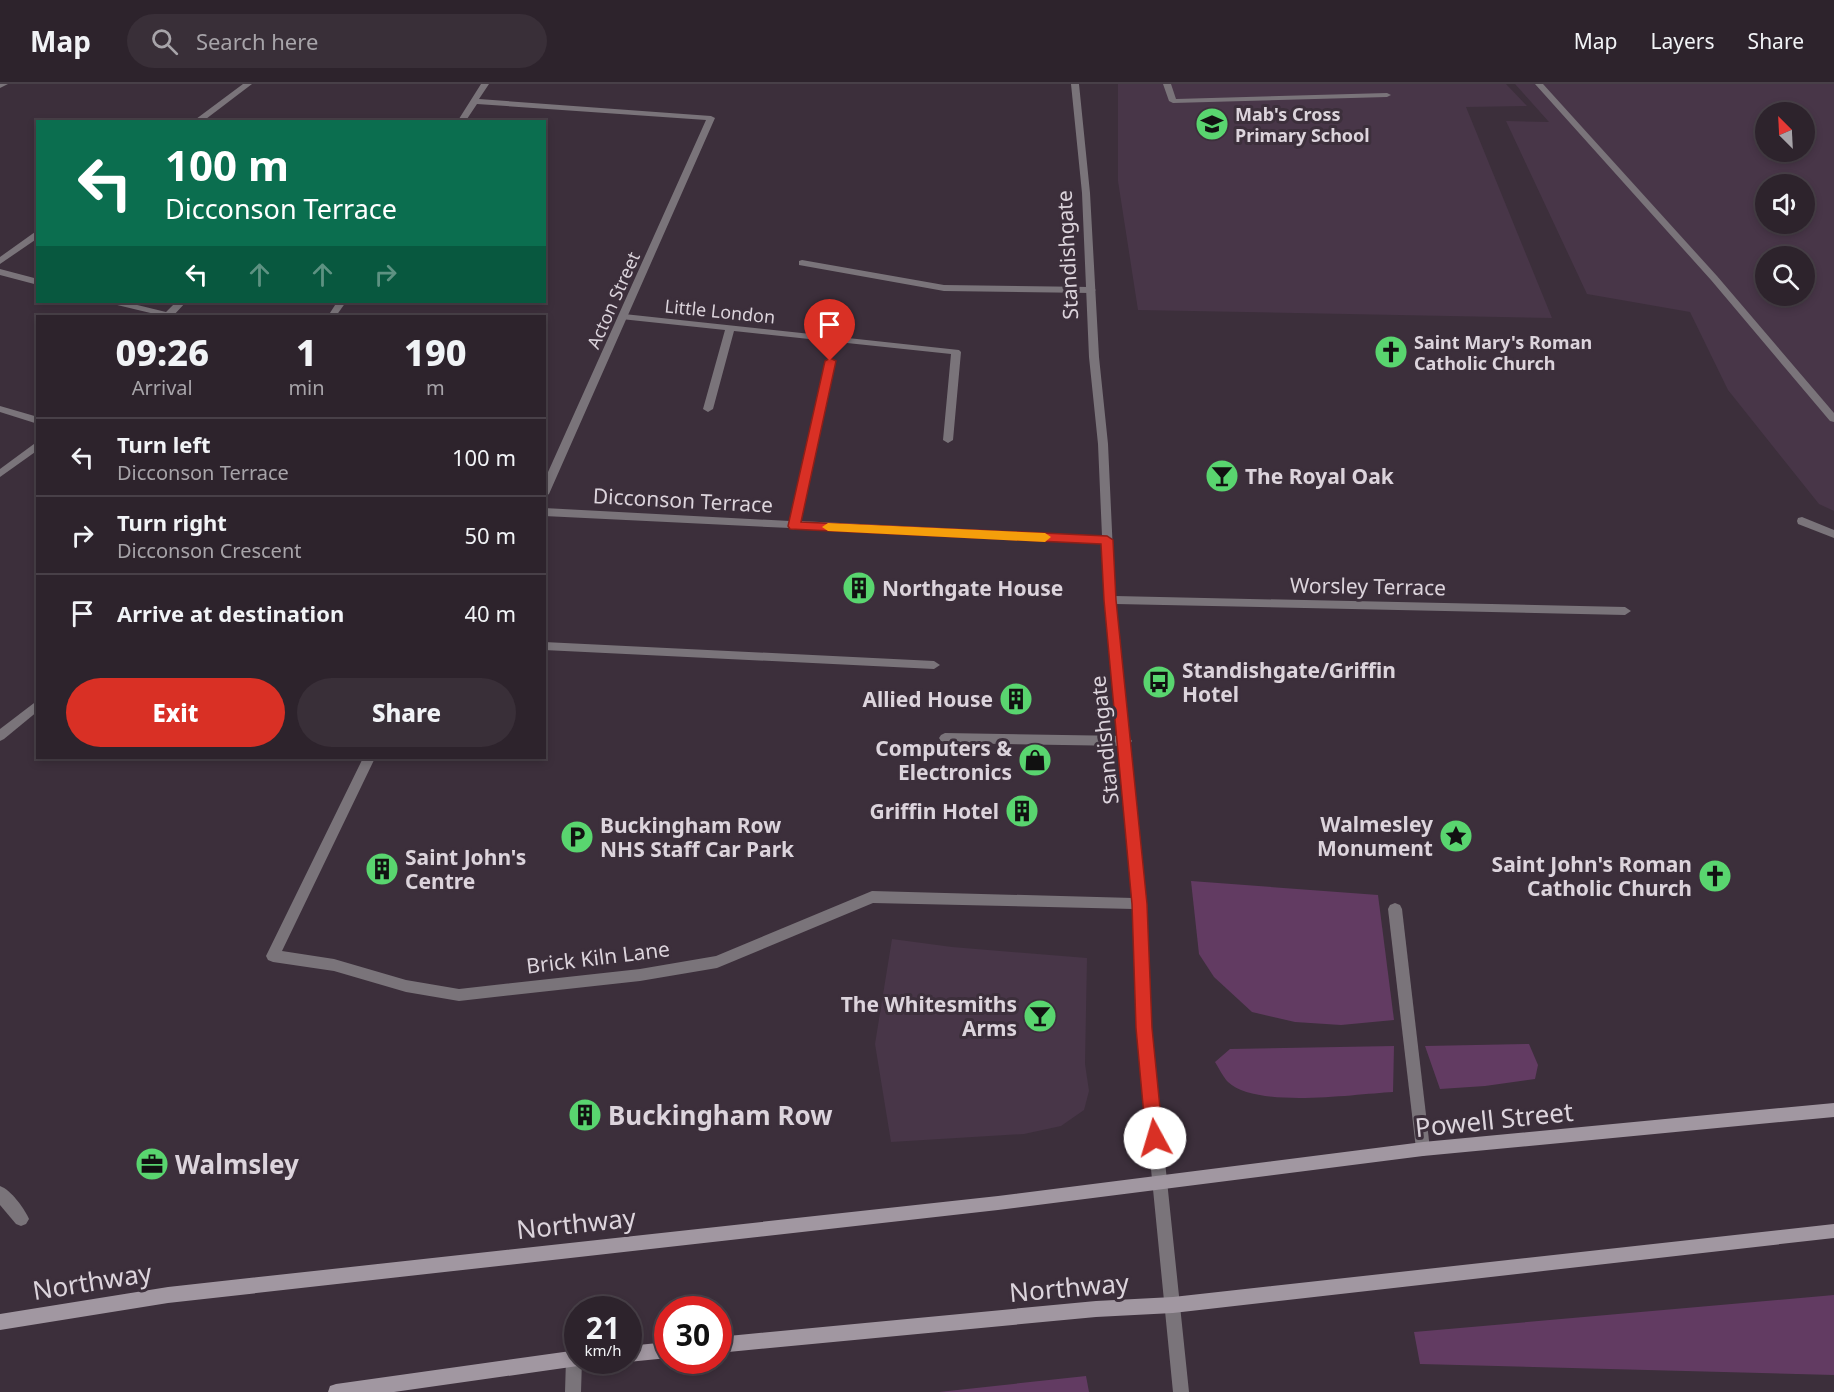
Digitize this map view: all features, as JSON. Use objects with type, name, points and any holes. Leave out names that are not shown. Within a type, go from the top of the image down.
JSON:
[{"type":"main road","name":"Powell Street","points":[[1159,1182],[1423,1149],[1834,1110]]},
{"type":"main road","name":"Northway","points":[[0,1322],[168,1295],[998,1203],[1159,1182]]},
{"type":"main road","points":[[1173,1305],[1834,1231]]},
{"type":"main road","name":"Northway","points":[[732,1344],[1173,1305]]},
{"type":"main road","points":[[336,1392],[564,1361]]},
{"type":"street","points":[[198,120],[248,84]]},
{"type":"street","points":[[461,120],[485,84]]},
{"type":"street","name":"Standishgate","points":[[1076,84],[1086,193],[1094,357],[1103,444],[1110,600],[1140,904],[1144,1028],[1181,1392]]},
{"type":"street","points":[[1167,84],[1173,101],[1387,94]]},
{"type":"street","points":[[1539,84],[1714,278],[1834,419]]},
{"type":"street","name":"Acton Street","points":[[474,101],[711,118],[546,490]]},
{"type":"street","points":[[0,261],[36,235]]},
{"type":"street","points":[[802,263],[944,288],[1091,290]]},
{"type":"street","points":[[0,272],[36,281]]},
{"type":"street","points":[[120,303],[164,315]]},
{"type":"street","points":[[169,315],[180,303]]},
{"type":"street","name":"Little London","points":[[624,317],[956,352],[948,440]]},
{"type":"street","points":[[708,409],[730,329]]},
{"type":"street","points":[[794,526],[830,361]]},
{"type":"street","points":[[0,409],[36,420]]},
{"type":"street","points":[[0,474],[36,446]]},
{"type":"street","name":"Dicconson Terrace","points":[[546,512],[1107,540]]},
{"type":"street","points":[[1802,521],[1834,534]]},
{"type":"street","name":"Worsley Terrace","points":[[1110,600],[1625,611]]},
{"type":"street","points":[[546,646],[934,664]]},
{"type":"street","points":[[0,736],[36,706]]},
{"type":"street","points":[[945,738],[1125,741]]},
{"type":"street","name":"Brick Kiln Lane","points":[[369,759],[273,956],[334,965],[406,986],[459,995],[640,975],[717,962],[872,897],[1140,904]]},
{"type":"street","points":[[1395,909],[1423,1149]]},
{"type":"street","points":[[0,1193],[21,1219]]},
{"type":"street","points":[[573,1392],[575,1374]]},
{"type":"shaded area","points":[[1118,84],[1506,84],[1527,106],[1466,107],[1552,318],[1138,310],[1118,181]]},
{"type":"shaded area","points":[[1515,84],[1834,84],[1834,511],[1819,504],[1728,390],[1690,312],[1587,294],[1506,121],[1549,122]]},
{"type":"shaded area","points":[[1191,881],[1378,895],[1394,1020],[1341,1025],[1295,1022],[1252,1012],[1214,977],[1199,954]]},
{"type":"shaded area","points":[[892,939],[952,947],[1087,958],[1085,1064],[1089,1091],[1084,1110],[1061,1126],[1024,1134],[891,1142],[875,1044]]},
{"type":"shaded area","points":[[1529,1044],[1538,1065],[1535,1079],[1440,1089],[1425,1046]]},
{"type":"shaded area","points":[[1394,1046],[1393,1092],[1307,1098],[1261,1095],[1242,1090],[1228,1082],[1215,1062],[1230,1049]]},
{"type":"shaded area","points":[[1834,1295],[1834,1375],[1420,1364],[1414,1332]]},
{"type":"shaded area","points":[[1086,1376],[1089,1392],[939,1392]]},
{"type":"slow traffic","points":[[828,527],[1045,537]]},
{"type":"place","name":"Mab's Cross Primary School","points":[[1212,124]]},
{"type":"place","name":"Saint Mary's Roman Catholic Church","points":[[1391,352]]},
{"type":"place","name":"The Royal Oak","points":[[1222,476]]},
{"type":"place","name":"Northgate House","points":[[859,588]]},
{"type":"place","name":"Standishgate/Griffin Hotel","points":[[1159,682]]},
{"type":"place","name":"Allied House","points":[[1016,699]]},
{"type":"place","name":"Computers & Electronics","points":[[1035,760]]},
{"type":"place","name":"Griffin Hotel","points":[[1022,811]]},
{"type":"place","name":"Walmesley Monument","points":[[1456,836]]},
{"type":"place","name":"Buckingham Row NHS Staff Car Park","points":[[577,837]]},
{"type":"place","name":"Saint John's Centre","points":[[382,869]]},
{"type":"place","name":"Saint John's Roman Catholic Church","points":[[1715,876]]},
{"type":"place","name":"The Whitesmiths Arms","points":[[1040,1016]]},
{"type":"place","name":"Buckingham Row","points":[[585,1115]]},
{"type":"place","name":"Walmsley","points":[[152,1164]]},
{"type":"route","points":[[830,361],[794,526],[1107,540],[1110,600],[1140,904],[1144,1028],[1155,1138]]}]
